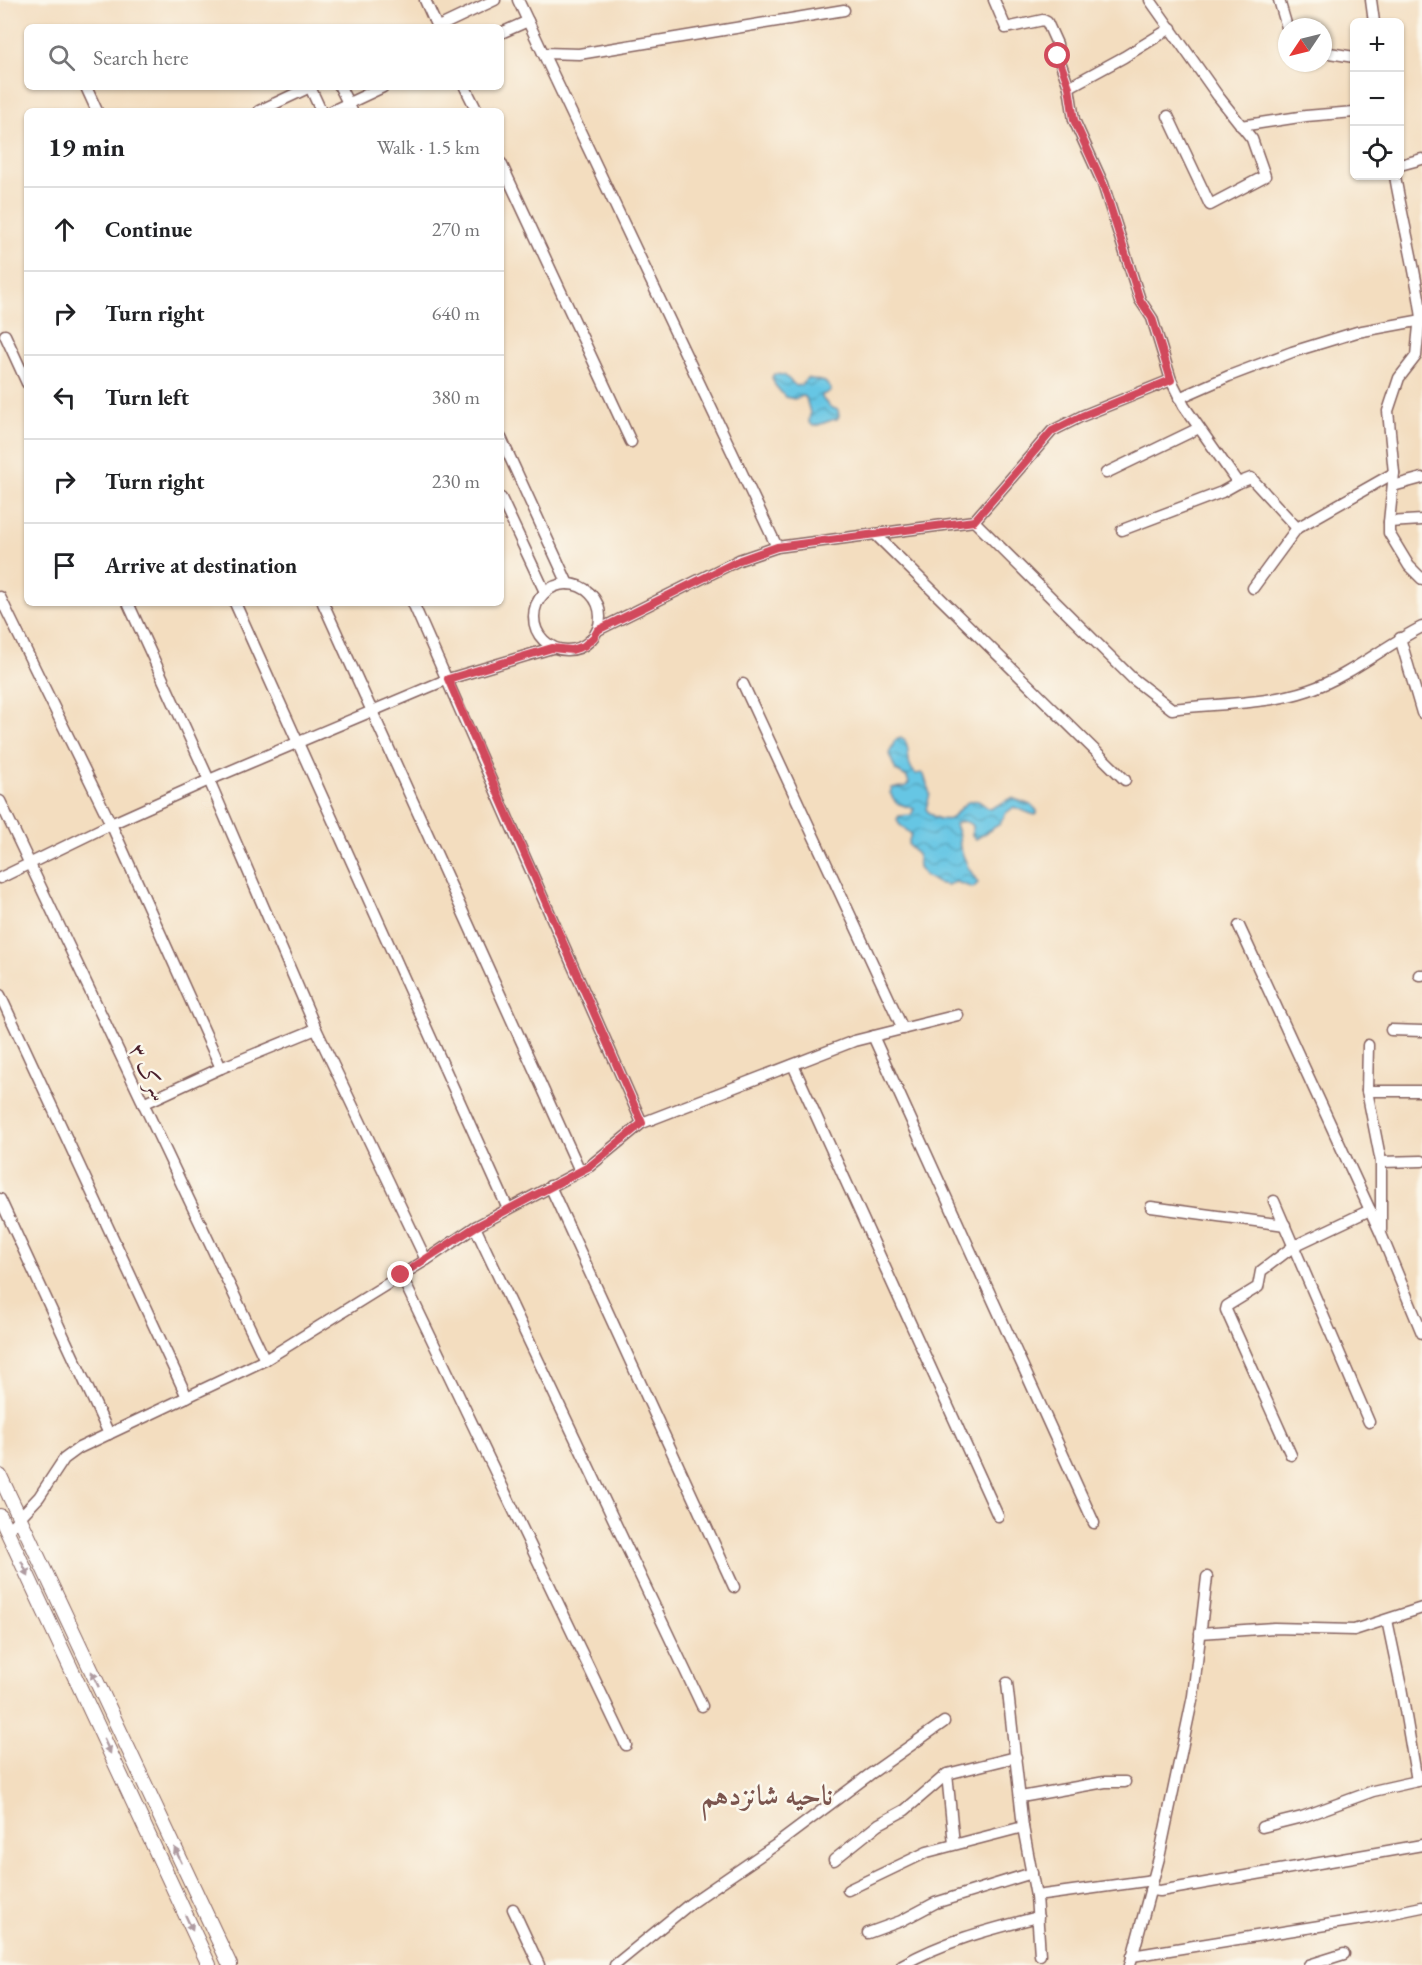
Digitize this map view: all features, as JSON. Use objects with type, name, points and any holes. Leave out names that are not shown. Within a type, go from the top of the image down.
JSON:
[{"type":"main road","points":[[0,1476],[230,1965]]},
{"type":"main road","points":[[0,1516],[209,1965]]},
{"type":"street","points":[[425,0],[436,24]]},
{"type":"street","points":[[443,24],[495,0]]},
{"type":"street","points":[[518,0],[777,547]]},
{"type":"street","points":[[994,0],[1006,28],[1043,20],[1047,22],[1057,44],[1058,56],[1069,87],[1074,120],[1103,184],[1140,300],[1152,318],[1171,380],[1179,398],[1238,483]]},
{"type":"street","points":[[1150,0],[1218,96],[1252,138],[1265,176],[1210,205],[1168,116]]},
{"type":"street","points":[[1279,0],[1284,18]]},
{"type":"street","points":[[1371,0],[1373,18]]},
{"type":"street","points":[[543,53],[579,54],[844,10]]},
{"type":"street","points":[[504,32],[528,21]]},
{"type":"street","points":[[1069,87],[1171,28]]},
{"type":"street","points":[[1332,53],[1350,56]]},
{"type":"street","points":[[87,90],[96,108]]},
{"type":"street","points":[[265,108],[304,90]]},
{"type":"street","points":[[311,90],[320,108]]},
{"type":"street","points":[[342,90],[350,107],[378,90]]},
{"type":"street","points":[[466,90],[476,108]]},
{"type":"street","points":[[1241,126],[1306,116],[1350,112]]},
{"type":"street","points":[[1404,164],[1422,159]]},
{"type":"street","points":[[504,169],[631,442]]},
{"type":"street","points":[[1396,180],[1417,282],[1422,319],[1419,327],[1419,356],[1399,378],[1388,411],[1394,473],[1389,533],[1409,566],[1422,579]]},
{"type":"street","points":[[1179,398],[1292,352],[1357,332],[1422,319]]},
{"type":"street","points":[[5,335],[24,376]]},
{"type":"street","points":[[598,630],[740,560],[777,547],[974,521],[1052,431],[1082,416],[1171,380]]},
{"type":"street","points":[[1106,473],[1199,428]]},
{"type":"street","points":[[504,445],[568,584]]},
{"type":"street","points":[[1253,588],[1297,528],[1394,473]]},
{"type":"street","points":[[1122,530],[1222,492],[1251,478],[1297,528]]},
{"type":"street","points":[[1394,486],[1422,478]]},
{"type":"street","points":[[504,504],[545,592]]},
{"type":"street","points":[[1389,522],[1422,520]]},
{"type":"street","points":[[974,521],[1132,678],[1172,709],[1253,701],[1308,690],[1333,680],[1400,638],[1422,627]]},
{"type":"street","points":[[875,534],[1125,780]]},
{"type":"street","points":[[0,878],[209,780],[448,679],[552,648],[572,650],[584,646],[598,630],[600,612],[595,600],[586,590],[574,585],[561,584],[549,589],[539,598],[534,609],[534,622],[538,635],[552,648]]},
{"type":"street","points":[[0,597],[111,824],[221,1068]]},
{"type":"street","points":[[129,606],[209,780],[316,1029],[426,1260]]},
{"type":"street","points":[[236,606],[508,1209]]},
{"type":"street","points":[[324,606],[580,1171]]},
{"type":"street","points":[[414,606],[642,1123]]},
{"type":"street","points":[[1400,638],[1422,712]]},
{"type":"street","points":[[743,684],[903,1029]]},
{"type":"street","name":"سرک ۳","points":[[0,801],[265,1360]]},
{"type":"street","points":[[1239,926],[1381,1234],[1422,1333]]},
{"type":"street","points":[[0,995],[188,1397]]},
{"type":"street","points":[[7,1531],[39,1497],[64,1459],[79,1448],[265,1360],[475,1227],[590,1166],[642,1123],[854,1041],[958,1015]]},
{"type":"street","points":[[143,1104],[221,1068],[316,1029]]},
{"type":"street","points":[[1391,1030],[1422,1031]]},
{"type":"street","points":[[873,1036],[1094,1523]]},
{"type":"street","points":[[1368,1045],[1367,1091],[1381,1162],[1381,1234]]},
{"type":"street","points":[[793,1065],[999,1516]]},
{"type":"street","points":[[1367,1091],[1422,1091]]},
{"type":"street","points":[[1381,1162],[1422,1161]]},
{"type":"street","points":[[550,1186],[734,1587]]},
{"type":"street","points":[[0,1199],[109,1434]]},
{"type":"street","points":[[1274,1201],[1369,1422]]},
{"type":"street","points":[[1151,1207],[1285,1225]]},
{"type":"street","points":[[1291,1455],[1227,1310],[1229,1303],[1258,1287],[1261,1271],[1294,1246],[1370,1210]]},
{"type":"street","points":[[475,1227],[702,1706]]},
{"type":"street","points":[[401,1275],[626,1745]]},
{"type":"street","points":[[1207,1577],[1193,1696],[1159,1858],[1131,1961],[1422,1907]]},
{"type":"street","points":[[1200,1633],[1274,1628],[1354,1630],[1422,1608]]},
{"type":"street","points":[[1262,1827],[1302,1817],[1373,1791],[1420,1780],[1387,1620]]},
{"type":"street","points":[[1007,1683],[1023,1827],[1036,1896],[1040,1955]]},
{"type":"street","points":[[615,1965],[699,1897],[777,1845],[869,1775],[944,1722]]},
{"type":"street","points":[[834,1860],[879,1824],[905,1810],[947,1774],[1016,1757]]},
{"type":"street","points":[[947,1774],[954,1844]]},
{"type":"street","points":[[1021,1797],[1105,1782],[1125,1782]]},
{"type":"street","points":[[848,1890],[927,1852],[1023,1827]]},
{"type":"street","points":[[1036,1896],[1151,1885],[1160,1891],[1422,1845]]},
{"type":"street","points":[[868,1933],[902,1922],[935,1904],[1032,1873]]},
{"type":"street","points":[[513,1909],[539,1965]]},
{"type":"street","points":[[902,1965],[958,1938],[1038,1917]]},
{"type":"street","points":[[1309,1965],[1344,1954]]},
{"type":"water","points":[[774,374],[784,375],[796,386],[801,385],[807,378],[825,382],[831,389],[830,392],[822,395],[822,398],[830,407],[838,410],[837,419],[813,426],[809,422],[810,413],[806,398],[803,396],[794,399],[785,397],[775,385],[772,377]]},
{"type":"water","points":[[904,739],[908,748],[912,770],[916,774],[924,775],[930,794],[926,809],[934,817],[943,820],[950,819],[973,800],[990,809],[1012,798],[1033,806],[1037,811],[1034,815],[1014,807],[1006,813],[1000,824],[976,839],[972,835],[970,824],[962,822],[955,824],[960,848],[978,883],[973,888],[956,882],[947,885],[937,883],[924,875],[919,868],[918,856],[908,844],[911,834],[899,824],[897,819],[899,816],[911,815],[914,809],[896,803],[890,793],[892,788],[905,787],[909,783],[907,777],[896,771],[889,754],[895,740]]},
{"type":"district","name":"ناحیه شانزدهم","points":[[767,1795]]},
{"type":"route","points":[[401,1275],[475,1227],[590,1166],[642,1123],[448,679],[552,648],[572,650],[584,646],[598,630],[740,560],[777,547],[974,521],[1052,431],[1129,395],[1171,380],[1152,318],[1140,300],[1103,184],[1074,120],[1069,87],[1058,56]]}]
